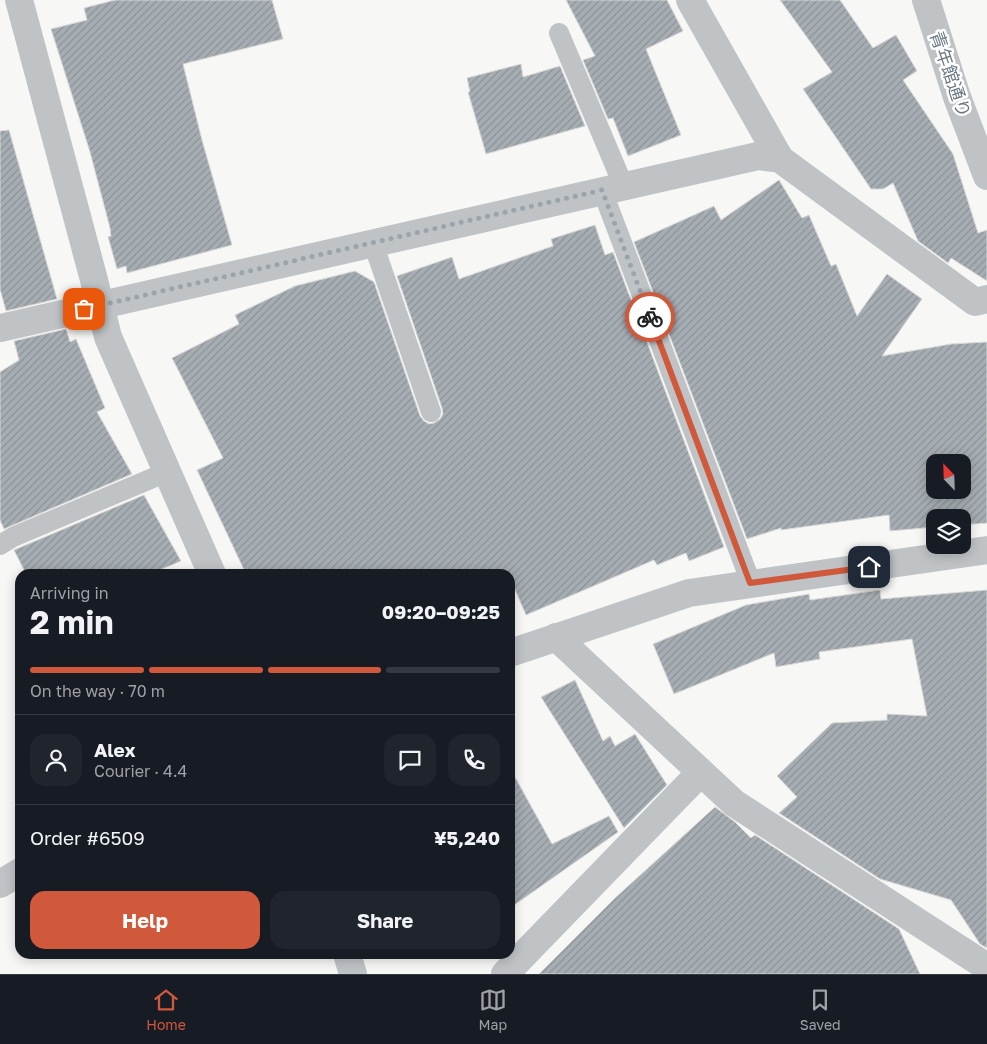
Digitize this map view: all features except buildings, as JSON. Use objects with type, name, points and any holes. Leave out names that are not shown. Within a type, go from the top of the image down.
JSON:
[{"type":"street","points":[[19,0],[108,337],[210,569]]},
{"type":"street","points":[[690,0],[780,159],[975,302],[987,299]]},
{"type":"street","name":"青年館通り","points":[[926,0],[957,96],[987,176]]},
{"type":"street","points":[[0,328],[758,156],[780,159]]},
{"type":"street","points":[[515,651],[689,593],[987,550]]},
{"type":"street","points":[[556,637],[734,804],[987,967]]},
{"type":"street","points":[[505,974],[701,772]]},
{"type":"street","points":[[0,884],[15,875]]},
{"type":"street","points":[[348,959],[353,974]]},
{"type":"lane","points":[[559,33],[750,583]]},
{"type":"lane","points":[[373,243],[431,412]]},
{"type":"lane","points":[[0,545],[13,537],[167,472]]},
{"type":"way so far","points":[[84,309],[602,190],[650,317]]},
{"type":"route","points":[[650,317],[750,583],[869,567]]}]
